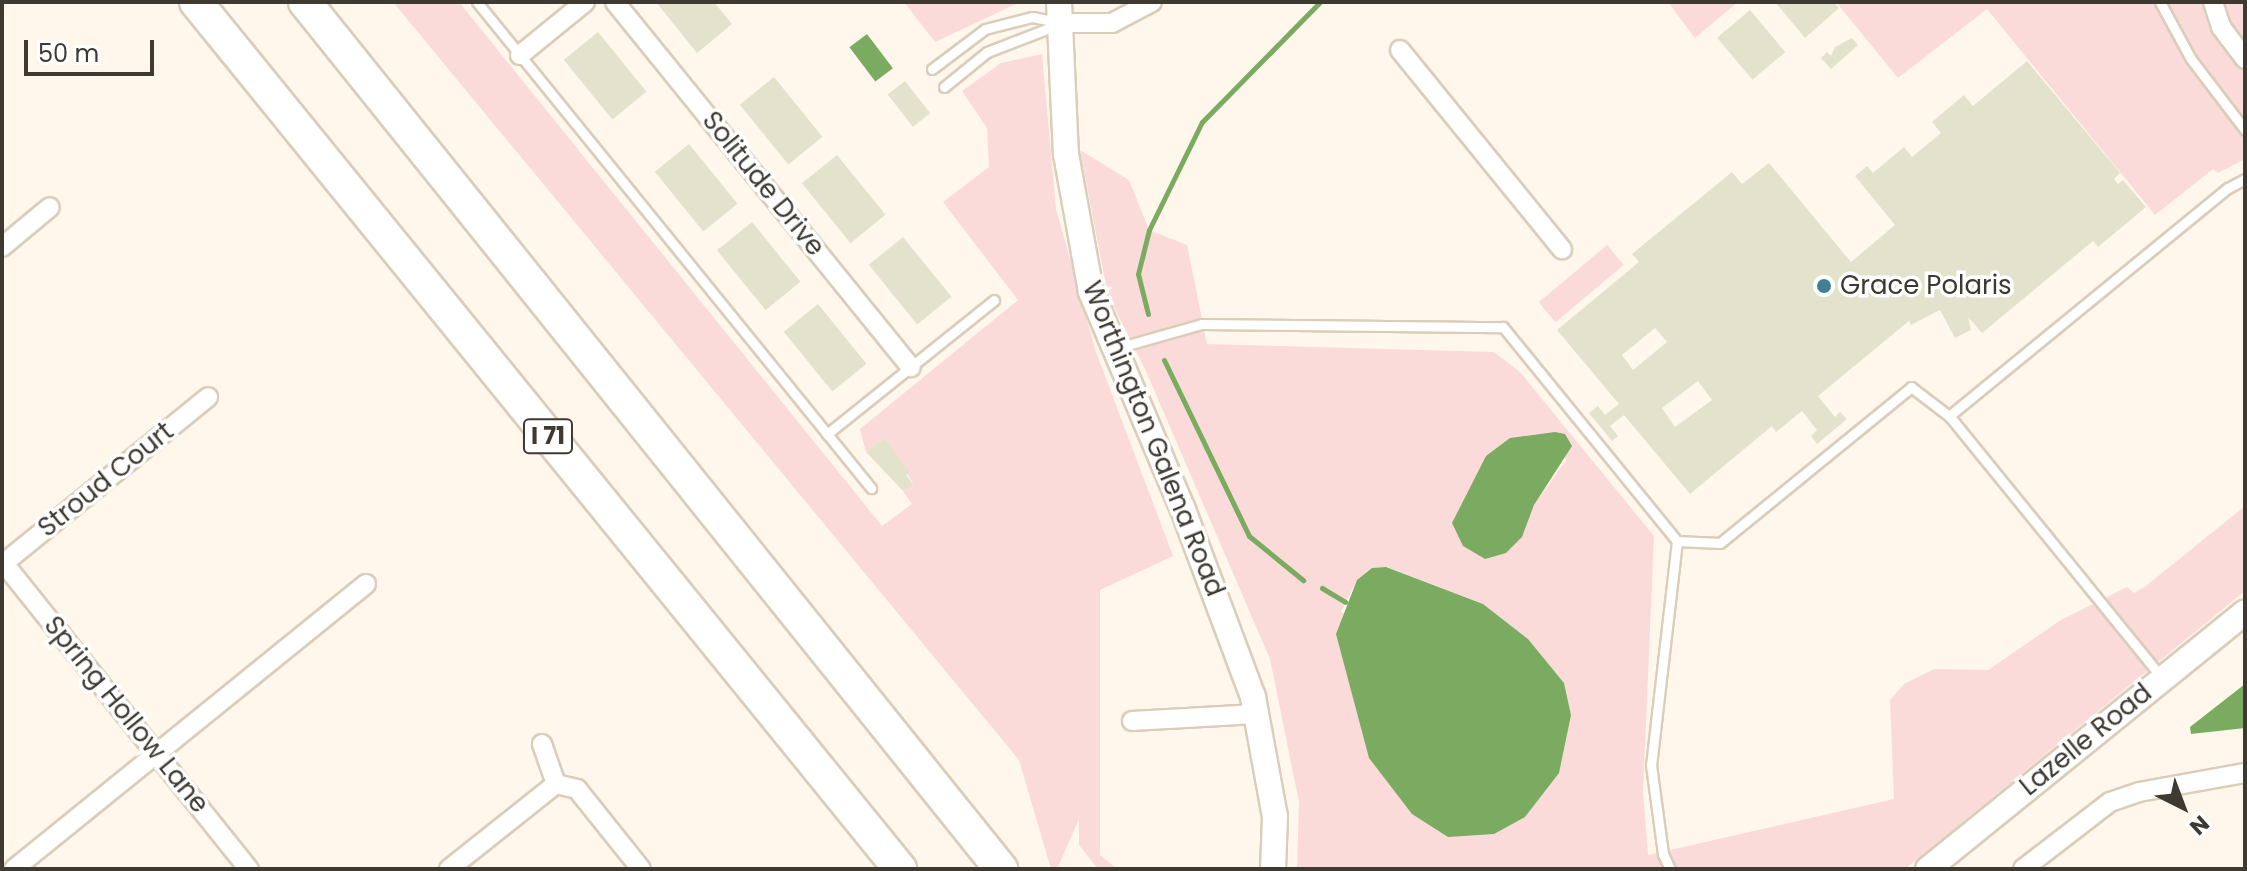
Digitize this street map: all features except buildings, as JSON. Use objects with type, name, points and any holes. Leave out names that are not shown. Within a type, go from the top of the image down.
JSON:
[{"type":"highway","name":"I 71","points":[[196,2],[900,869]]},
{"type":"highway","points":[[305,2],[1001,869]]},
{"type":"street","points":[[520,55],[585,2]]},
{"type":"street","name":"Solitude Drive","points":[[615,2],[911,367]]},
{"type":"street","points":[[1059,12],[1112,23],[1152,2]]},
{"type":"street","points":[[2213,2],[2221,27],[2245,59]]},
{"type":"street","name":"Worthington Galena Road","points":[[1059,12],[1075,223],[1091,292],[1182,507],[1257,714],[1275,817],[1273,869]]},
{"type":"street","points":[[1400,50],[1562,249]]},
{"type":"street","points":[[2,247],[50,207]]},
{"type":"street","name":"Stroud Court","points":[[3,562],[208,397]]},
{"type":"street","name":"Spring Hollow Lane","points":[[3,562],[249,869]]},
{"type":"street","points":[[14,869],[366,584]]},
{"type":"street","name":"Lazelle Road","points":[[1928,869],[2245,612]]},
{"type":"street","points":[[1132,721],[1257,714]]},
{"type":"street","points":[[542,744],[556,784]]},
{"type":"street","points":[[2023,869],[2110,802],[2139,792],[2245,773]]},
{"type":"street","points":[[449,869],[556,784]]},
{"type":"street","points":[[556,784],[577,789],[641,869]]},
{"type":"lane","points":[[477,2],[871,488]]},
{"type":"lane","points":[[2160,2],[2191,59],[2245,130]]},
{"type":"lane","points":[[932,69],[985,29],[1059,12]]},
{"type":"lane","points":[[944,87],[987,52],[1039,36],[1059,12]]},
{"type":"lane","points":[[1949,416],[2245,179]]},
{"type":"lane","points":[[827,434],[994,300]]},
{"type":"lane","points":[[1114,349],[1202,324],[1503,327],[1677,541],[1651,765],[1663,854],[1670,869]]},
{"type":"lane","points":[[1677,541],[1720,543],[1911,387],[1949,416],[2163,679]]},
{"type":"shaded area","points":[[393,2],[459,2],[882,526],[912,504],[903,491],[913,483],[884,438],[866,452],[860,429],[1018,300],[943,202],[989,167],[987,128],[962,91],[1001,63],[1042,54],[1056,209],[1096,352],[1173,556],[1100,590],[1100,855],[1117,869],[1098,869],[1079,845],[1079,819],[1057,869],[1051,869],[1019,760]]},
{"type":"shaded area","points":[[904,2],[1020,2],[935,42]]},
{"type":"shaded area","points":[[1668,2],[1738,2],[1695,38]]},
{"type":"shaded area","points":[[1836,2],[2245,2],[2245,159],[2218,173],[2213,169],[2155,215],[1987,9],[1898,78]]},
{"type":"shaded area","points":[[867,34],[893,68],[875,82],[849,47]]},
{"type":"shaded area","points":[[1080,150],[1129,180],[1149,230],[1187,245],[1207,344],[1494,352],[1520,372],[1654,536],[1643,791],[1648,855],[1894,799],[1890,700],[1904,684],[1934,669],[1988,670],[2061,620],[2127,587],[2134,593],[2146,586],[2245,506],[2245,591],[1905,869],[1297,869],[1299,802],[1270,659],[1145,369],[1108,296]],"holes":[[[1555,432],[1566,460],[1534,505],[1522,537]],[[1387,567],[1483,604],[1528,639],[1564,683],[1571,715],[1341,612],[1357,580],[1372,568]]]},
{"type":"shaded area","points":[[1607,245],[1624,265],[1556,322],[1539,302]]},
{"type":"shaded area","points":[[1555,432],[1565,434],[1572,446],[1534,505],[1522,537],[1506,553],[1485,559],[1463,546],[1452,523],[1486,456],[1510,438]]},
{"type":"shaded area","points":[[1386,567],[1483,604],[1528,639],[1564,683],[1571,715],[1559,773],[1525,817],[1494,834],[1448,837],[1412,814],[1369,758],[1336,634],[1357,580],[1372,568]]},
{"type":"shaded area","points":[[2245,684],[2245,728],[2191,734],[2190,727]]},
{"type":"waterway","points":[[1148,314],[1138,274],[1149,230],[1202,122],[1320,2]]},
{"type":"waterway","points":[[1164,360],[1249,536],[1303,580]]},
{"type":"waterway","points":[[1322,588],[1345,602]]},
{"type":"place","name":"Grace Polaris","points":[[1824,286]]}]
